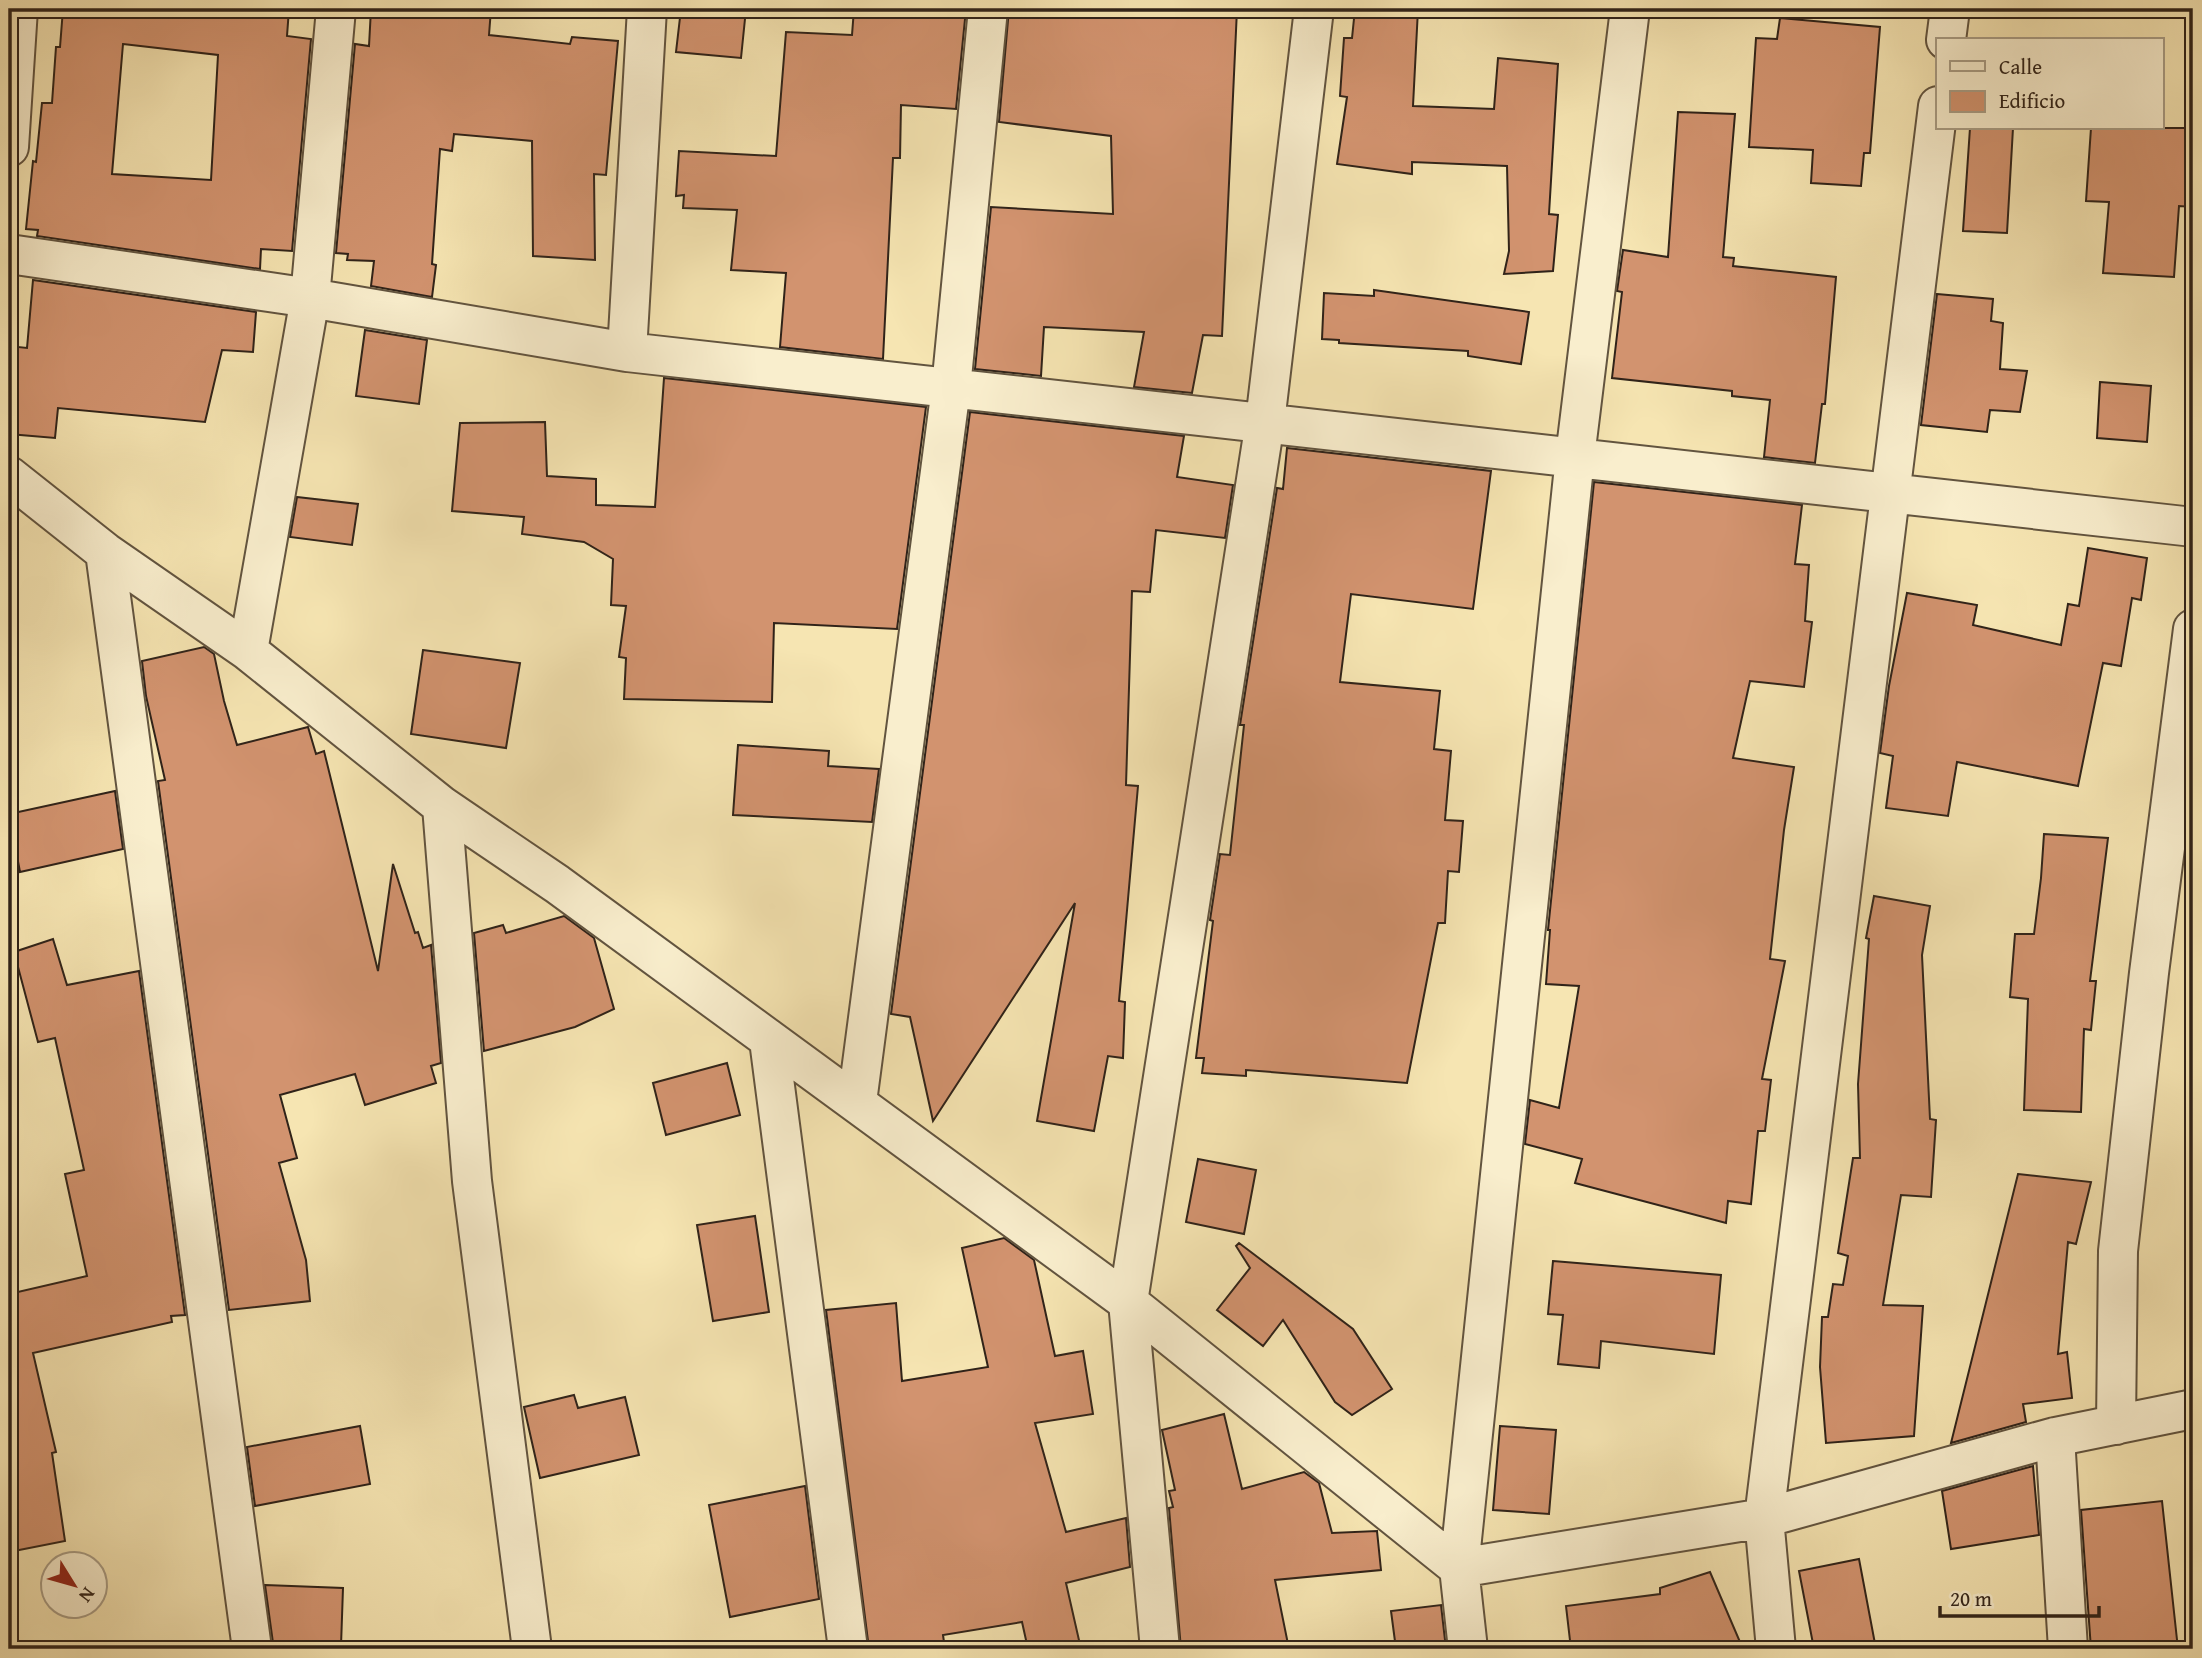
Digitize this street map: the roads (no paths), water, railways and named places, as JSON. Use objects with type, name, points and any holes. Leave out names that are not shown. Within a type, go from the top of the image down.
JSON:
[{"type":"street","points":[[9,147],[18,9]]},
{"type":"street","points":[[248,651],[310,298],[335,9]]},
{"type":"street","points":[[627,352],[647,9]]},
{"type":"street","points":[[857,1102],[951,388],[988,9]]},
{"type":"street","points":[[1160,1649],[1128,1302],[1265,422],[1314,9]]},
{"type":"street","points":[[1468,1649],[1459,1568],[1575,457],[1630,9]]},
{"type":"street","points":[[1946,38],[1950,9]]},
{"type":"street","points":[[1776,1649],[1764,1518],[1936,122]]},
{"type":"street","points":[[9,254],[310,298],[627,352],[2193,527]]},
{"type":"street","points":[[9,475],[105,552],[248,651],[442,806],[556,884],[1128,1302],[1459,1568],[1764,1518],[2055,1437],[2193,1409]]},
{"type":"street","points":[[105,552],[252,1649]]},
{"type":"street","points":[[2116,1425],[2118,1251],[2149,973],[2193,629]]},
{"type":"street","points":[[442,806],[471,1181],[532,1649]]},
{"type":"street","points":[[769,1040],[848,1649]]},
{"type":"street","points":[[2055,1437],[2068,1649]]}]
